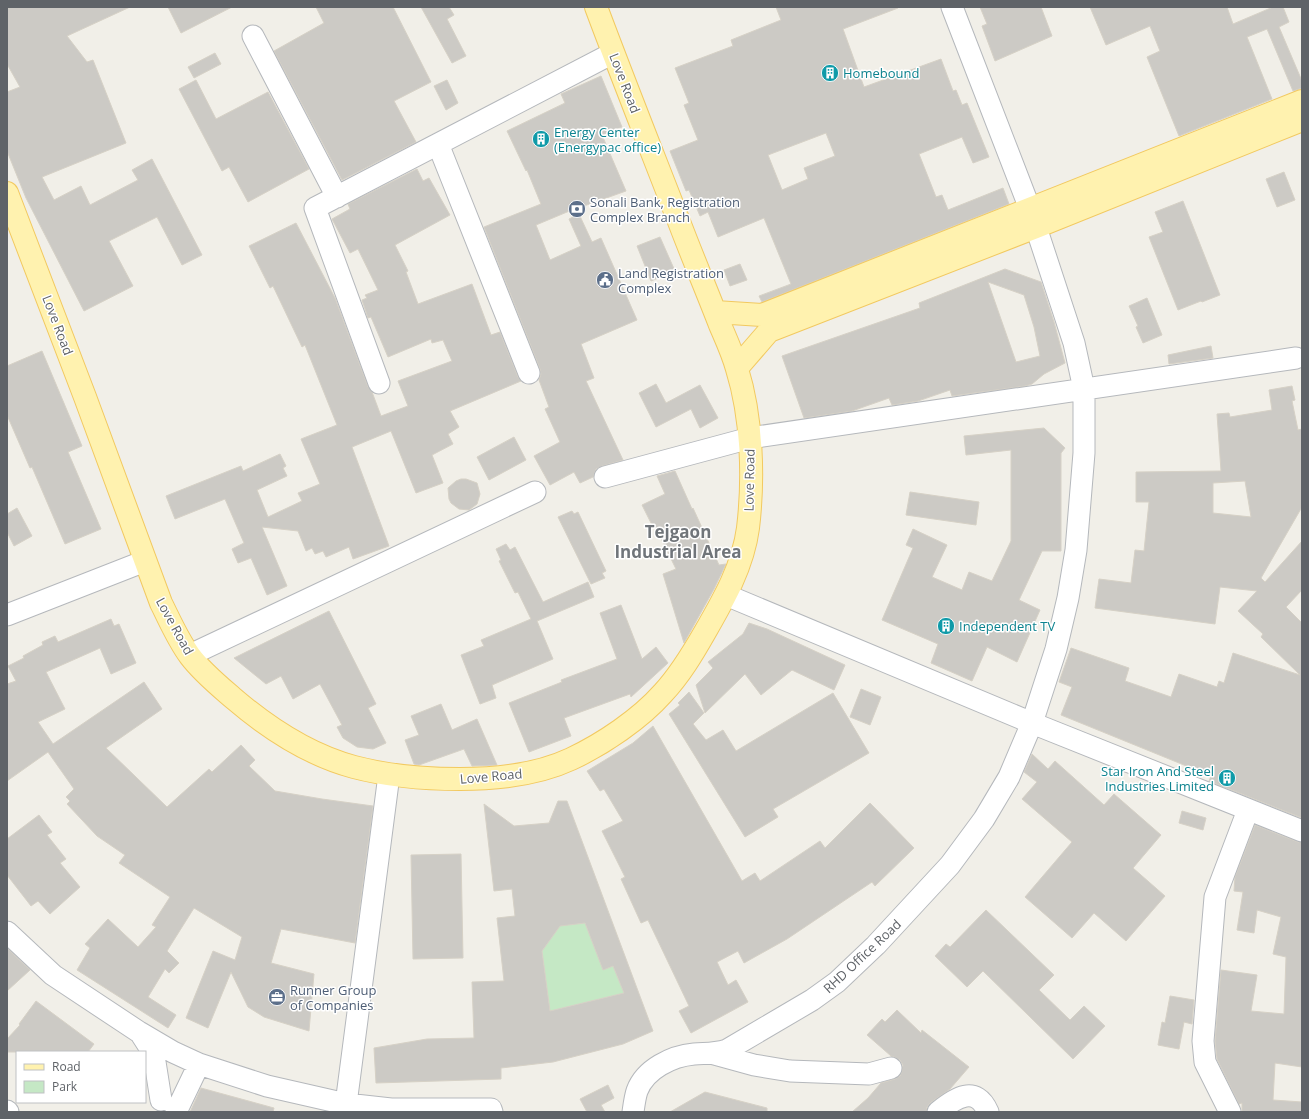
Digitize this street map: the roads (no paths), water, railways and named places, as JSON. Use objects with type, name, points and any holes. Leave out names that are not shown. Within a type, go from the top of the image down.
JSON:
[{"type":"main road","name":"Love Road","points":[[7,193],[85,397],[161,603],[174,630],[190,656],[211,679],[253,715],[280,734],[307,748],[352,767],[389,775],[445,779],[486,779],[533,772],[572,758],[621,729],[662,694],[677,676],[699,644],[726,595],[739,566],[747,532],[750,506],[750,438],[737,368],[596,7]]},
{"type":"main road","points":[[1033,218],[1302,101]]},
{"type":"main road","points":[[715,312],[766,323],[1033,218],[1302,120]]},
{"type":"main road","points":[[737,368],[766,323]]},
{"type":"street","name":"RHD Office Road","points":[[633,1112],[637,1090],[649,1072],[674,1058],[693,1054],[714,1054],[727,1050],[812,1000],[837,982],[876,945],[950,865],[984,819],[1010,777],[1032,723],[1056,649],[1068,598],[1076,550],[1084,453],[1084,389],[1074,343],[1033,218],[952,7]]},
{"type":"street","points":[[253,36],[337,197]]},
{"type":"street","points":[[379,383],[316,208],[613,53]]},
{"type":"street","points":[[438,144],[529,373]]},
{"type":"street","points":[[605,477],[750,438],[1296,358]]},
{"type":"street","points":[[190,656],[534,492]]},
{"type":"street","points":[[7,615],[145,561]]},
{"type":"street","points":[[726,595],[1032,723],[1302,831]]},
{"type":"street","points":[[338,1106],[389,775]]},
{"type":"street","points":[[1230,1112],[1205,1062],[1203,1041],[1215,897],[1248,810]]},
{"type":"street","points":[[7,932],[53,975],[139,1032],[173,1052],[199,1064],[266,1086],[338,1106],[392,1109],[492,1111]]},
{"type":"street","points":[[139,1032],[150,1048],[155,1062],[165,1108]]},
{"type":"street","points":[[165,1108],[173,1052]]},
{"type":"street","points":[[714,1054],[754,1066],[790,1071],[868,1074],[891,1068]]},
{"type":"street","points":[[165,1108],[199,1064]]},
{"type":"street","points":[[938,1112],[951,1102],[965,1095],[974,1097],[981,1101],[988,1112]]},
{"type":"place","name":"Homebound","points":[[830,73]]},
{"type":"place","name":"Energy Center (Energypac office)","points":[[541,139]]},
{"type":"place","name":"Sonali Bank, Registration Complex Branch","points":[[577,209]]},
{"type":"place","name":"Land Registration Complex","points":[[605,280]]},
{"type":"place","name":"Independent TV","points":[[946,626]]},
{"type":"place","name":"Star Iron And Steel Industries Limited","points":[[1227,778]]},
{"type":"place","name":"Runner Group of Companies","points":[[277,997]]},
{"type":"district","name":"Tejgaon Industrial Area","points":[[678,542]]}]
